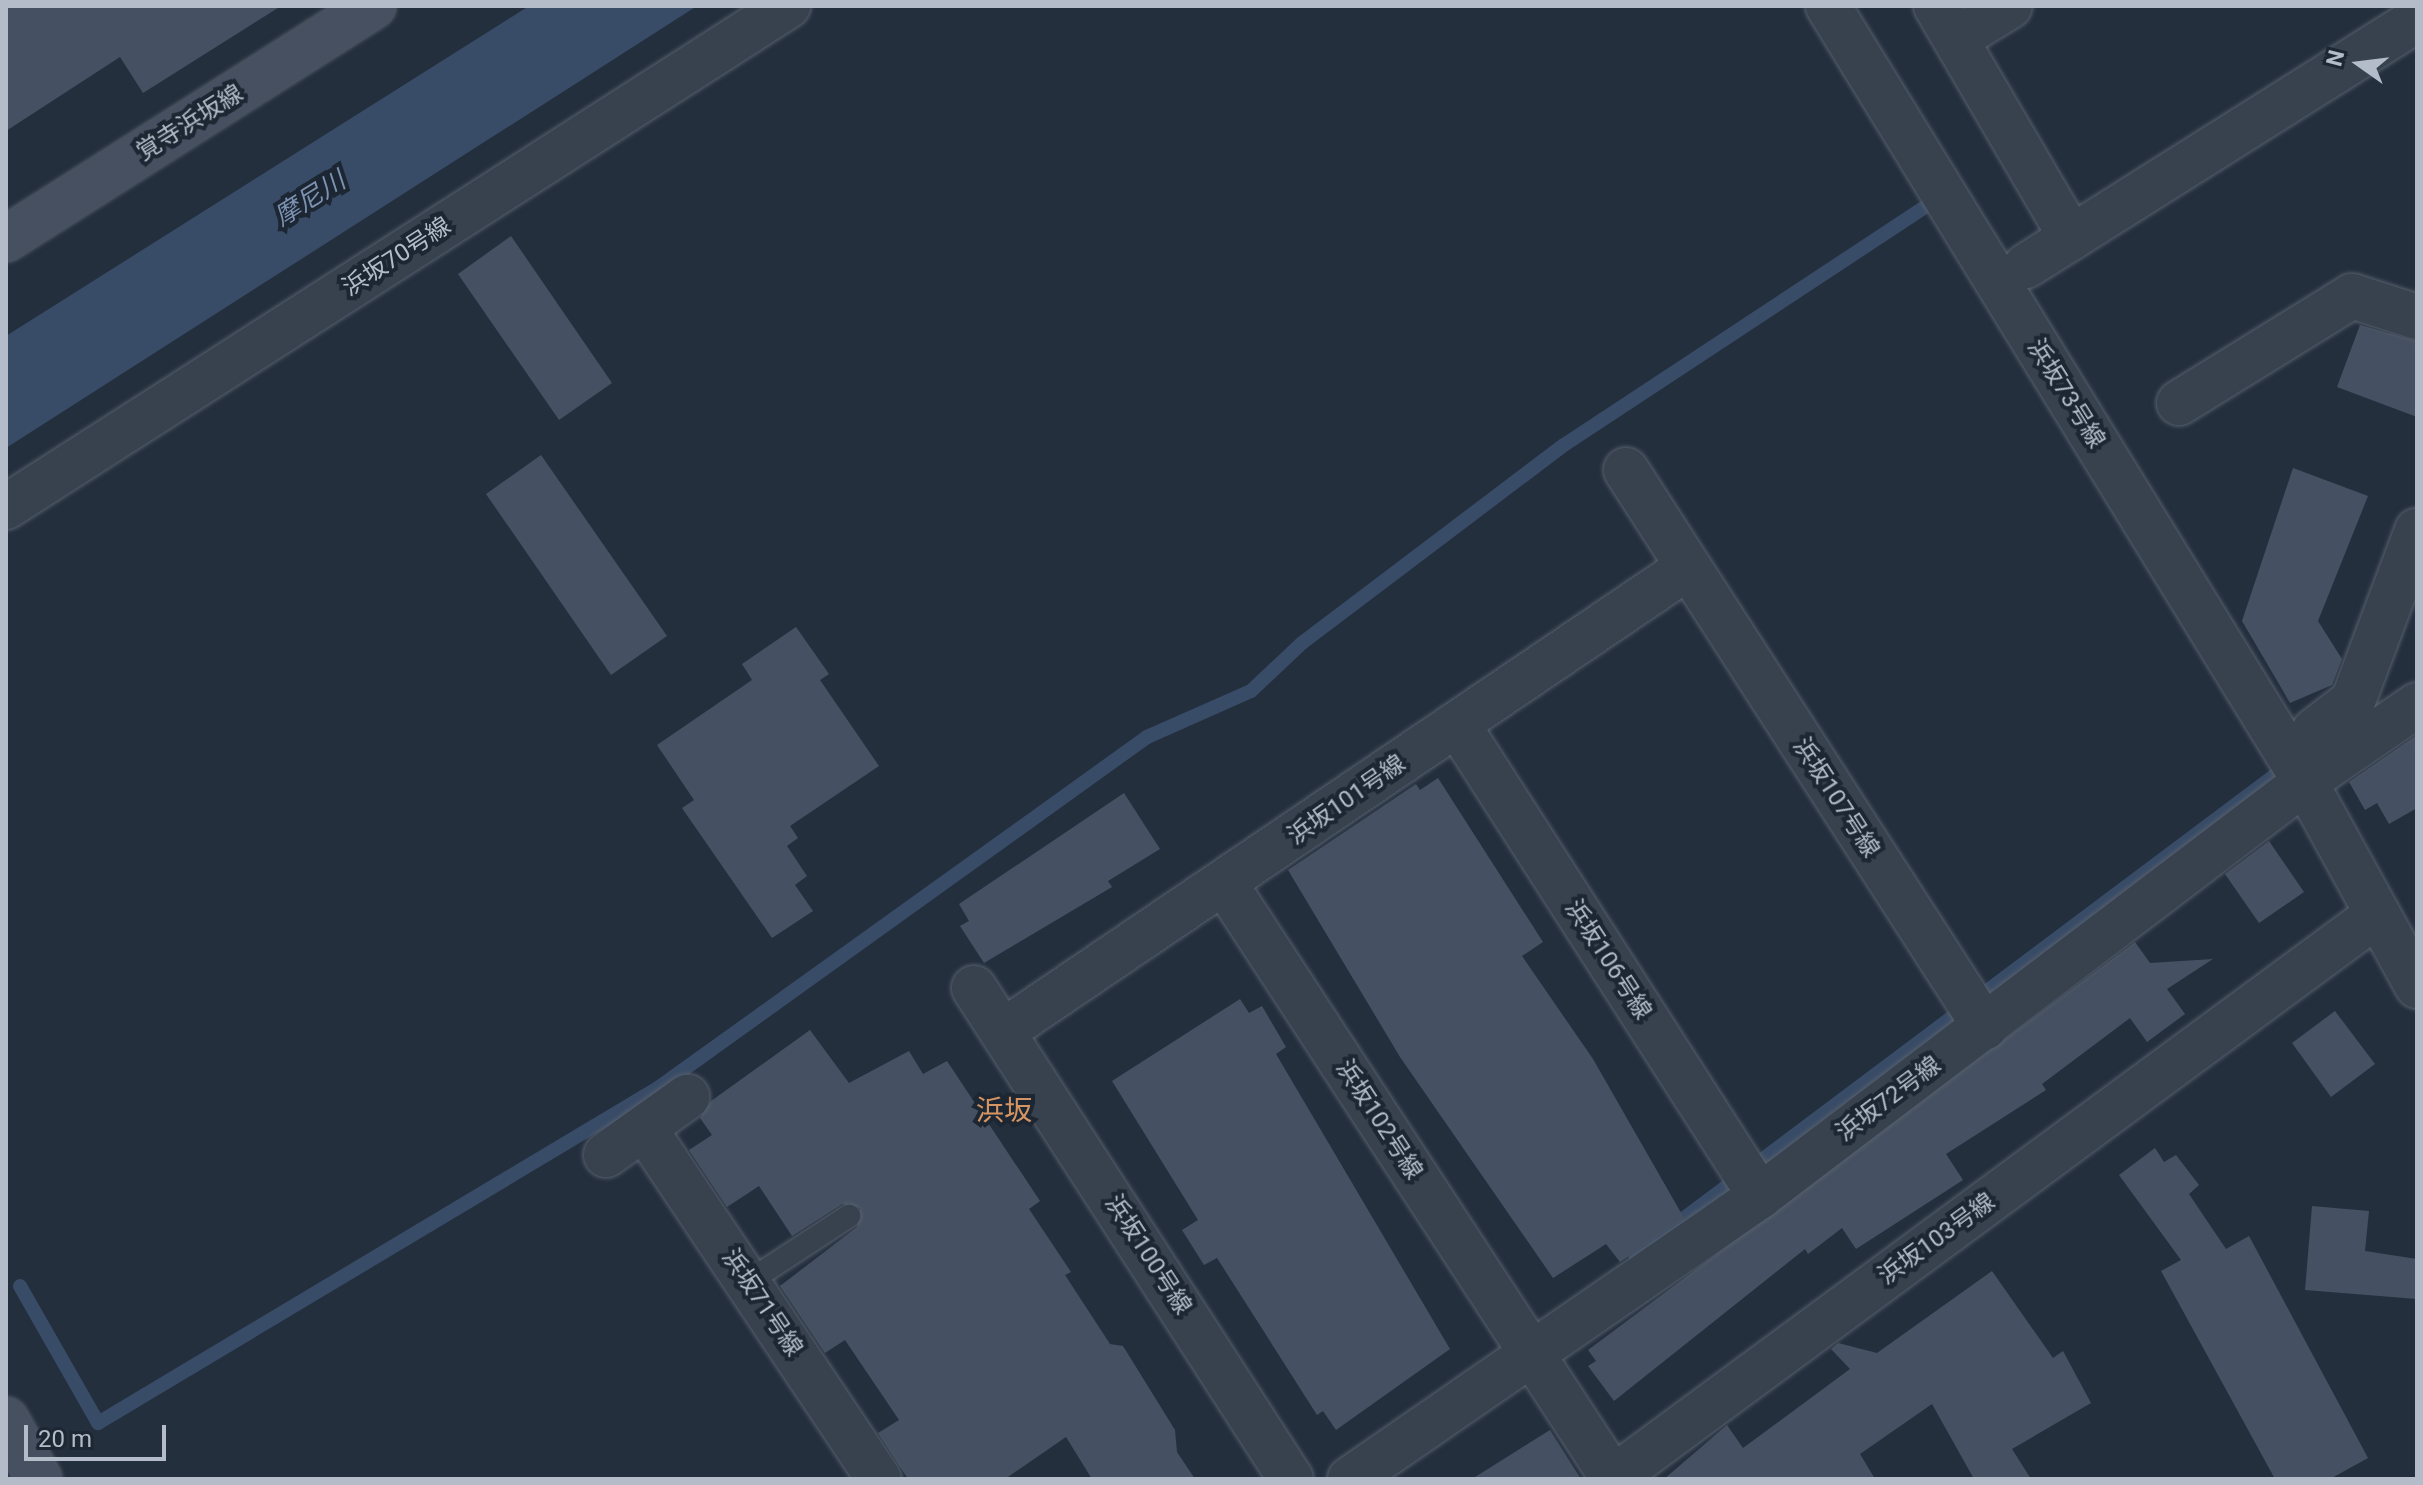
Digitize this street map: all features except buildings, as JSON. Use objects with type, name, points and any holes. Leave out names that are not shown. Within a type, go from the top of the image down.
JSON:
[{"type":"street","name":"覚寺浜坂線","points":[[6,239],[373,6]]},
{"type":"street","name":"浜坂70号線","points":[[6,507],[788,6]]},
{"type":"street","name":"浜坂73号線","points":[[1828,6],[2305,782],[2417,986]]},
{"type":"street","points":[[2010,6],[1946,22],[2071,237]]},
{"type":"street","points":[[2026,266],[2410,24],[2417,12]]},
{"type":"street","points":[[2179,403],[2352,296],[2417,317]]},
{"type":"street","name":"浜坂107号線","points":[[1626,470],[1985,1027]]},
{"type":"street","points":[[2314,731],[2353,701],[2417,531]]},
{"type":"street","name":"浜坂101号線","points":[[1005,1030],[1225,884],[1687,568]]},
{"type":"street","name":"浜坂72号線","points":[[1350,1479],[1533,1356],[1760,1196],[2305,782],[2417,705]]},
{"type":"street","name":"浜坂106号線","points":[[1457,724],[1760,1196]]},
{"type":"street","name":"浜坂102号線","points":[[1225,884],[1533,1356]]},
{"type":"street","name":"浜坂103号線","points":[[1533,1356],[1613,1478],[2378,914]]},
{"type":"street","name":"浜坂100号線","points":[[974,988],[1005,1030],[1291,1479]]},
{"type":"street","points":[[606,1155],[687,1097]]},
{"type":"street","name":"浜坂71号線","points":[[644,1128],[879,1479]]},
{"type":"street","points":[[6,1420],[39,1479]]},
{"type":"lane","points":[[748,1282],[849,1216]]},
{"type":"water","name":"摩尼川","points":[[529,6],[697,6],[6,448],[6,336]]},
{"type":"waterway","points":[[20,1286],[98,1423],[658,1088],[1147,737],[1251,691],[1302,643],[1564,445],[1933,202]]},
{"type":"waterway","points":[[1635,1255],[2275,775]]},
{"type":"district","name":"浜坂","points":[[1004,1111]]}]
